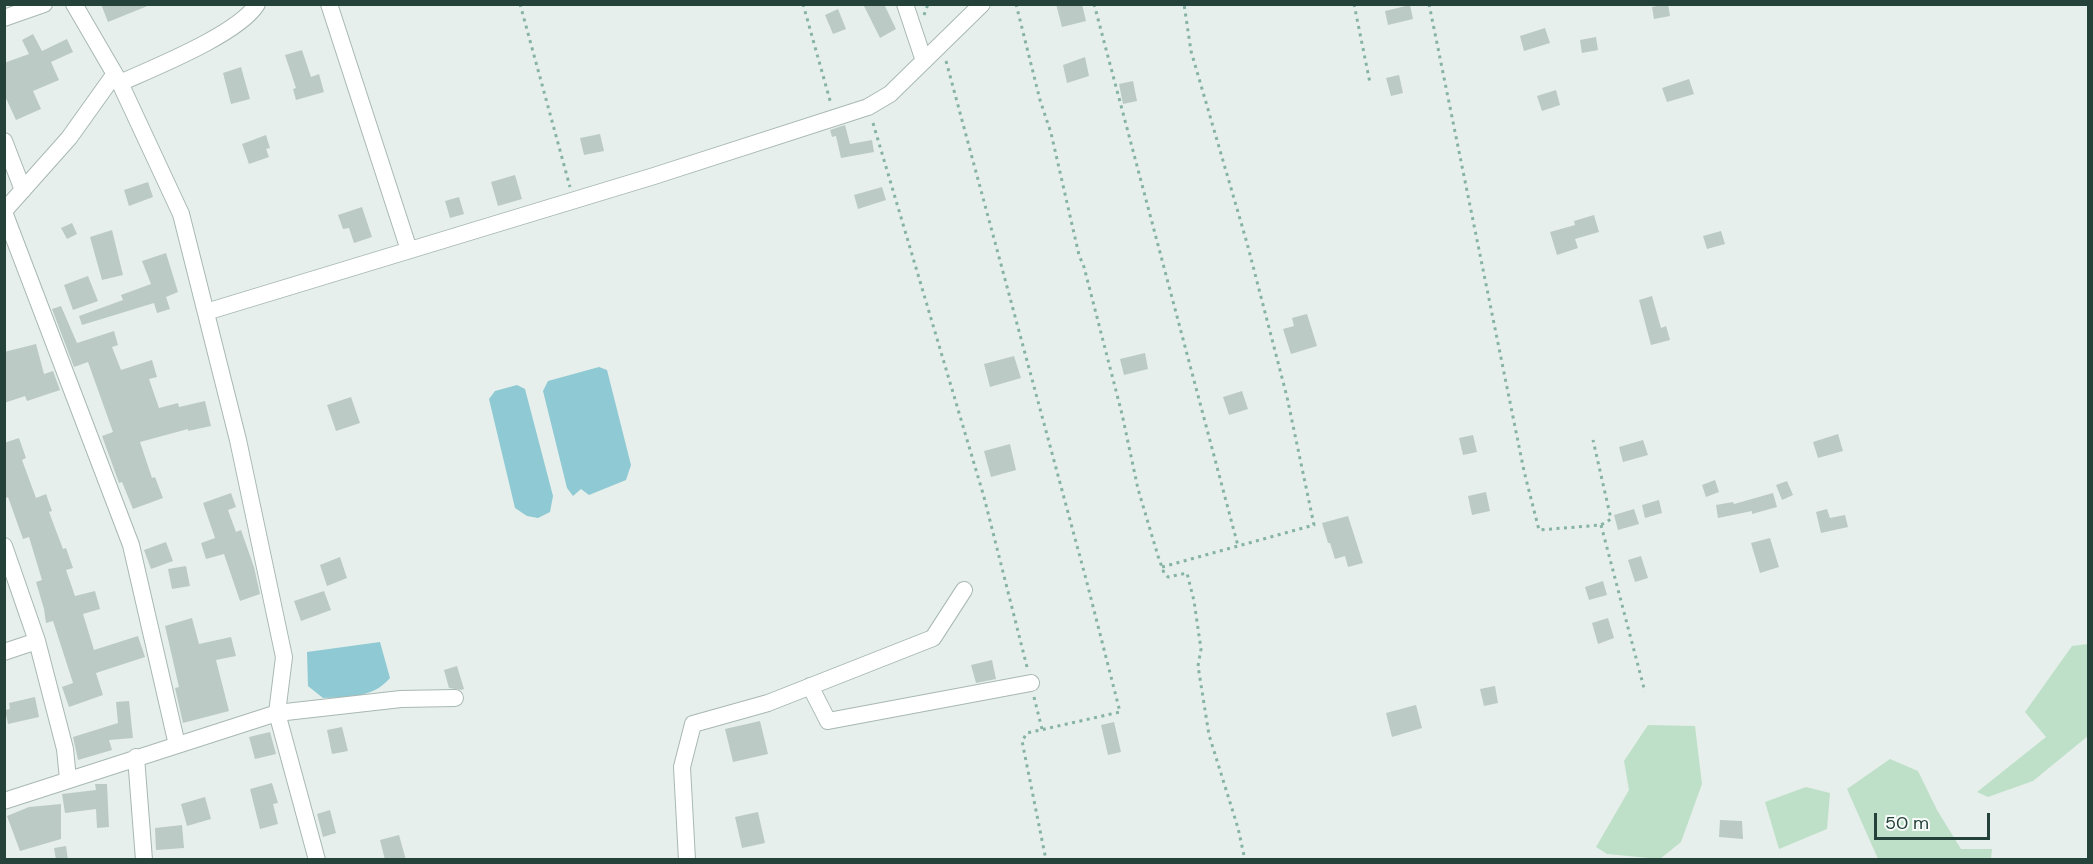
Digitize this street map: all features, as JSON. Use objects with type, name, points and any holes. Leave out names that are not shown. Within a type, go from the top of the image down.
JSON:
[{"type":"street","points":[[4,18],[44,4]]},
{"type":"street","points":[[74,4],[117,79],[182,214],[238,440],[284,657],[277,713],[317,860]]},
{"type":"street","points":[[177,745],[131,545],[4,211],[69,138],[117,79],[213,40],[252,13],[257,4]]},
{"type":"street","points":[[329,4],[409,250]]},
{"type":"street","points":[[906,4],[924,61]]},
{"type":"street","points":[[206,312],[654,176],[868,106],[891,94],[982,4]]},
{"type":"street","points":[[4,141],[23,190]]},
{"type":"street","points":[[4,546],[37,641],[65,749],[68,779]]},
{"type":"street","points":[[687,860],[682,767],[693,724],[768,703],[933,638],[964,590]]},
{"type":"street","points":[[4,652],[37,641]]},
{"type":"street","points":[[810,686],[828,721],[1031,683]]},
{"type":"street","points":[[4,801],[277,713],[401,699],[455,698]]},
{"type":"street","points":[[136,757],[144,860]]},
{"type":"path","points":[[520,4],[574,200]]},
{"type":"path","points":[[803,4],[835,117]]},
{"type":"path","points":[[1016,4],[1051,134],[1079,255],[1122,414],[1138,489],[1164,573],[1168,577],[1187,573],[1196,611],[1201,649],[1198,666],[1209,735],[1238,828],[1245,860]]},
{"type":"path","points":[[1094,4],[1238,546]]},
{"type":"path","points":[[1162,567],[1314,525],[1287,397],[1247,243],[1191,51],[1184,4]]},
{"type":"path","points":[[1354,4],[1370,83]]},
{"type":"path","points":[[1429,4],[1524,471],[1539,530],[1601,525],[1611,519],[1593,441]]},
{"type":"path","points":[[939,46],[945,57],[1120,712],[1042,729],[1027,734],[1022,741],[1046,860]]},
{"type":"path","points":[[868,106],[984,497],[1042,729]]},
{"type":"path","points":[[1601,525],[1645,692]]},
{"type":"green space","points":[[2088,644],[2088,736],[2033,781],[1988,797],[1977,792],[2046,737],[2025,712],[2072,646]]},
{"type":"green space","points":[[1648,725],[1695,726],[1702,784],[1681,842],[1660,859],[1607,854],[1596,847],[1629,790],[1624,761]]},
{"type":"green space","points":[[1890,759],[1918,771],[1937,810],[1961,849],[1992,849],[1991,859],[1878,859],[1847,789]]},
{"type":"green space","points":[[1806,787],[1830,793],[1827,829],[1779,849],[1765,802]]},
{"type":"water","points":[[599,367],[607,370],[631,465],[626,480],[589,495],[581,489],[573,496],[567,488],[543,391],[548,381]]},
{"type":"water","points":[[517,385],[525,389],[553,496],[550,512],[538,518],[527,516],[515,508],[489,399],[495,391]]},
{"type":"water","points":[[380,642],[390,678],[383,685],[360,695],[323,698],[308,686],[307,652]]},
{"type":"building","points":[[101,4],[150,4],[150,5],[108,22]]},
{"type":"building","points":[[863,4],[884,4],[896,29],[880,38]]},
{"type":"building","points":[[1056,4],[1082,4],[1086,21],[1062,27]]},
{"type":"building","points":[[1668,4],[1670,16],[1654,19],[1652,7]]},
{"type":"building","points":[[1410,5],[1413,19],[1388,25],[1385,11]]},
{"type":"building","points":[[838,9],[846,29],[833,34],[825,15]]},
{"type":"building","points":[[1545,28],[1550,43],[1524,51],[1520,36]]},
{"type":"building","points":[[33,34],[42,51],[67,39],[73,52],[51,62],[59,80],[33,91],[41,109],[16,120],[4,94],[4,63],[29,54],[22,40]]},
{"type":"building","points":[[1596,37],[1598,50],[1582,53],[1580,40]]},
{"type":"building","points":[[302,50],[311,77],[319,74],[324,92],[296,100],[293,89],[296,88],[285,55]]},
{"type":"building","points":[[1085,57],[1089,76],[1067,83],[1063,65]]},
{"type":"building","points":[[241,67],[250,99],[231,104],[223,73]]},
{"type":"building","points":[[1399,75],[1403,93],[1391,96],[1386,78]]},
{"type":"building","points":[[1689,79],[1694,94],[1667,102],[1662,88]]},
{"type":"building","points":[[1133,81],[1137,101],[1123,104],[1119,84]]},
{"type":"building","points":[[1556,90],[1560,105],[1542,111],[1537,96]]},
{"type":"building","points":[[845,125],[850,144],[872,140],[874,152],[841,158],[836,136],[832,137],[830,130]]},
{"type":"building","points":[[600,134],[604,151],[584,155],[580,138]]},
{"type":"building","points":[[266,135],[270,148],[266,149],[269,157],[249,164],[242,144]]},
{"type":"building","points":[[515,175],[522,199],[498,206],[491,182]]},
{"type":"building","points":[[148,182],[153,197],[129,206],[124,190]]},
{"type":"building","points":[[882,187],[886,200],[858,209],[854,195]]},
{"type":"building","points":[[459,197],[464,214],[450,218],[445,201]]},
{"type":"building","points":[[362,207],[372,237],[354,243],[349,228],[343,229],[338,215]]},
{"type":"building","points":[[1594,215],[1599,232],[1575,239],[1578,248],[1557,255],[1550,232],[1575,225],[1574,221]]},
{"type":"building","points":[[72,223],[77,234],[67,239],[61,228]]},
{"type":"building","points":[[112,230],[123,275],[102,280],[90,237]]},
{"type":"building","points":[[1721,231],[1725,244],[1707,249],[1703,236]]},
{"type":"building","points":[[166,253],[178,292],[166,297],[170,309],[157,313],[154,303],[82,325],[79,316],[123,300],[121,295],[151,284],[142,261]]},
{"type":"building","points":[[88,276],[98,301],[73,310],[64,285]]},
{"type":"building","points":[[1652,296],[1661,328],[1666,326],[1670,340],[1651,345],[1639,300]]},
{"type":"building","points":[[61,306],[77,343],[114,331],[118,345],[112,347],[121,370],[152,360],[157,377],[149,379],[159,408],[178,403],[179,407],[205,401],[211,426],[188,431],[188,429],[140,442],[152,478],[155,477],[163,498],[133,509],[122,482],[119,483],[102,436],[113,432],[88,362],[74,367],[52,309]]},
{"type":"building","points":[[1307,314],[1317,346],[1291,354],[1283,329],[1294,326],[1292,318]]},
{"type":"building","points":[[36,344],[44,374],[53,371],[60,390],[27,401],[25,396],[4,403],[4,352]]},
{"type":"building","points":[[1145,353],[1148,369],[1124,375],[1120,359]]},
{"type":"building","points":[[1014,356],[1021,378],[990,387],[984,364]]},
{"type":"building","points":[[1242,391],[1248,409],[1229,415],[1223,397]]},
{"type":"building","points":[[351,397],[360,423],[336,431],[327,405]]},
{"type":"building","points":[[1838,434],[1843,451],[1818,458],[1813,442]]},
{"type":"building","points":[[1473,435],[1477,452],[1463,455],[1459,438]]},
{"type":"building","points":[[19,438],[26,458],[22,460],[36,498],[46,494],[52,511],[49,512],[63,549],[66,548],[73,568],[66,570],[75,596],[95,591],[100,609],[83,614],[94,650],[138,636],[145,657],[96,673],[103,695],[69,707],[62,687],[73,683],[53,621],[46,623],[36,582],[42,580],[29,537],[23,539],[8,497],[4,499],[4,443]]},
{"type":"building","points":[[1643,440],[1648,455],[1623,462],[1619,447]]},
{"type":"building","points":[[1010,444],[1016,470],[991,477],[984,451]]},
{"type":"building","points":[[1715,480],[1719,492],[1706,497],[1702,485]]},
{"type":"building","points":[[1787,481],[1793,495],[1782,500],[1776,485]]},
{"type":"building","points":[[1486,492],[1490,511],[1472,515],[1468,496]]},
{"type":"building","points":[[231,493],[236,507],[228,510],[236,532],[241,530],[254,567],[260,594],[240,601],[224,554],[206,559],[201,543],[215,538],[203,503]]},
{"type":"building","points":[[1773,493],[1777,507],[1752,514],[1752,511],[1718,518],[1716,505],[1733,502],[1734,504]]},
{"type":"building","points":[[1659,500],[1662,513],[1645,518],[1642,505]]},
{"type":"building","points":[[1634,509],[1639,524],[1618,530],[1614,515]]},
{"type":"building","points":[[1827,509],[1830,518],[1845,515],[1848,527],[1821,533],[1816,512]]},
{"type":"building","points":[[1348,516],[1363,563],[1348,567],[1345,556],[1335,559],[1322,523]]},
{"type":"building","points":[[1770,538],[1779,567],[1760,573],[1751,543]]},
{"type":"building","points":[[166,542],[173,561],[151,569],[144,550]]},
{"type":"building","points":[[1641,556],[1648,578],[1635,582],[1628,560]]},
{"type":"building","points":[[340,557],[347,578],[327,586],[320,565]]},
{"type":"building","points":[[186,566],[190,586],[172,589],[168,569]]},
{"type":"building","points":[[1603,581],[1607,595],[1589,600],[1585,587]]},
{"type":"building","points":[[324,591],[331,610],[301,621],[294,601]]},
{"type":"building","points":[[192,618],[199,644],[231,637],[236,656],[216,660],[229,711],[183,723],[175,688],[179,687],[165,626]]},
{"type":"building","points":[[1608,618],[1614,638],[1598,644],[1592,623]]},
{"type":"building","points":[[992,660],[996,679],[976,683],[971,665]]},
{"type":"building","points":[[457,666],[464,689],[461,690],[449,688],[444,670]]},
{"type":"building","points":[[1495,686],[1498,703],[1484,706],[1480,689]]},
{"type":"building","points":[[35,697],[39,717],[8,724],[5,710],[10,709],[9,703]]},
{"type":"building","points":[[129,701],[133,738],[109,740],[112,750],[78,760],[73,737],[118,723],[116,702]]},
{"type":"building","points":[[1416,705],[1422,728],[1392,737],[1386,713]]},
{"type":"building","points":[[760,721],[768,754],[733,762],[725,729]]},
{"type":"building","points":[[1114,722],[1121,752],[1108,755],[1101,725]]},
{"type":"building","points":[[342,727],[348,751],[332,754],[327,730]]},
{"type":"building","points":[[270,732],[276,754],[255,759],[249,737]]},
{"type":"building","points":[[272,783],[278,803],[273,804],[278,824],[260,829],[250,789]]},
{"type":"building","points":[[95,784],[107,784],[109,827],[97,828],[96,809],[65,813],[62,794],[96,790]]},
{"type":"building","points":[[205,797],[211,819],[187,826],[181,804]]},
{"type":"building","points":[[61,804],[61,839],[20,851],[7,816],[29,807]]},
{"type":"building","points":[[330,810],[336,833],[323,837],[317,814]]},
{"type":"building","points":[[758,812],[765,843],[742,848],[735,817]]},
{"type":"building","points":[[1720,820],[1742,821],[1743,839],[1719,837]]},
{"type":"building","points":[[182,825],[184,848],[156,850],[155,828]]},
{"type":"building","points":[[399,835],[406,860],[385,860],[380,840]]},
{"type":"building","points":[[66,846],[68,860],[56,860],[54,848]]}]
